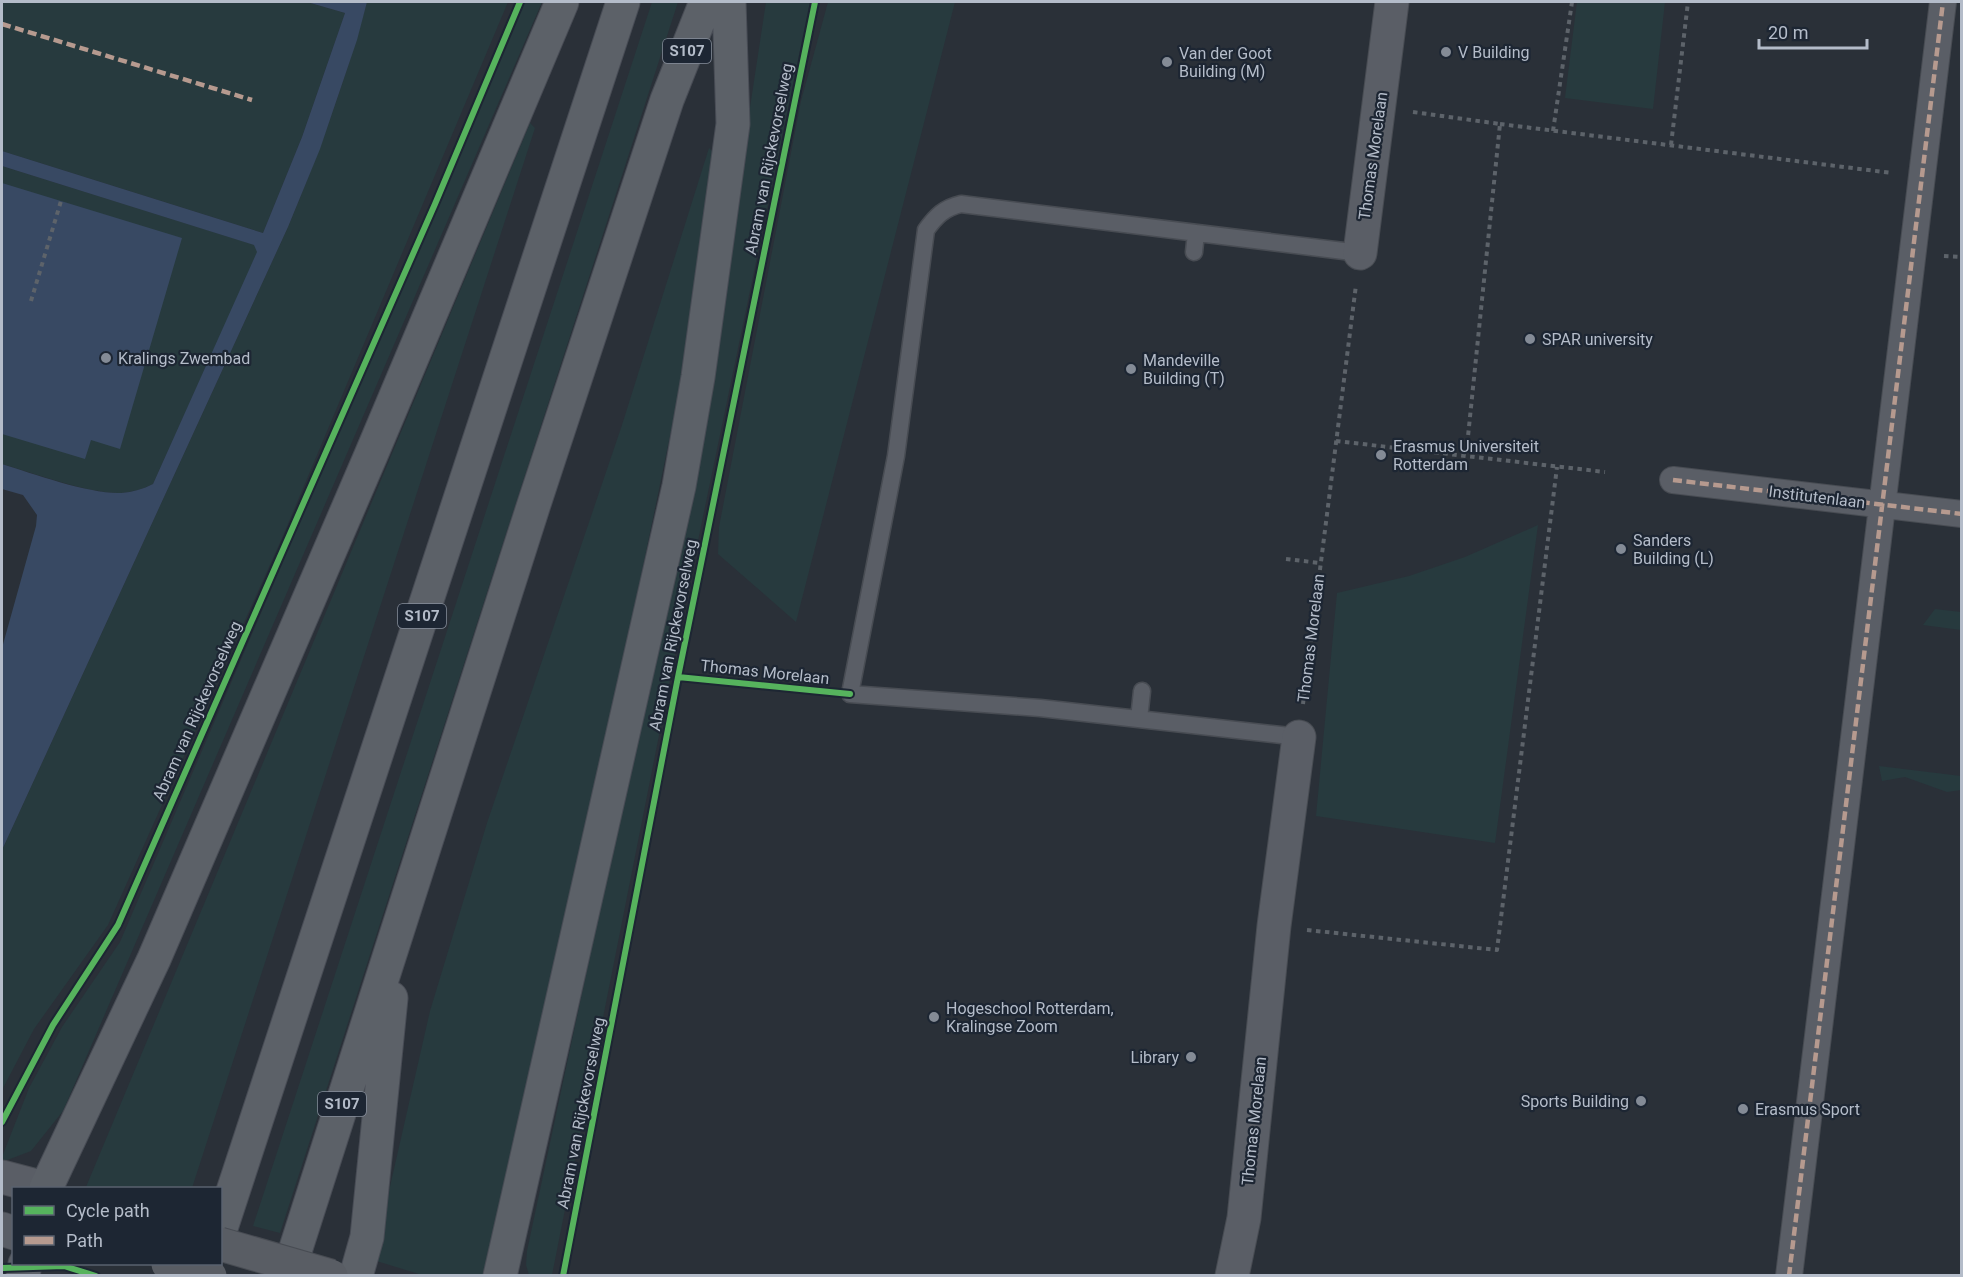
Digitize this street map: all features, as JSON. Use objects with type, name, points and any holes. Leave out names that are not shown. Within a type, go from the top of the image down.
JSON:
[{"type":"main road","points":[[45,1187],[154,959],[562,2]]},
{"type":"main road","name":"S107","points":[[222,1225],[623,2]]},
{"type":"main road","name":"S107","points":[[287,1275],[534,504],[660,122],[706,2]]},
{"type":"main road","points":[[500,1275],[681,475],[698,377],[733,124],[729,2]]},
{"type":"main road","points":[[356,1275],[367,1237],[397,932]]},
{"type":"main road","points":[[222,1245],[332,1275]]},
{"type":"main road","points":[[175,1265],[208,1275]]},
{"type":"street","name":"Thomas Morelaan","points":[[1360,253],[1392,2]]},
{"type":"street","points":[[1789,1275],[1943,2]]},
{"type":"street","name":"Institutenlaan","points":[[1673,480],[1962,514]]},
{"type":"street","name":"Thomas Morelaan","points":[[1232,1275],[1244,1218],[1275,926],[1299,737]]},
{"type":"street","points":[[2,1177],[41,1187]]},
{"type":"lane","points":[[1299,737],[1040,708],[850,694],[896,456],[926,230],[935,217],[948,207],[961,204],[1360,253]]},
{"type":"lane","points":[[1194,252],[1196,233]]},
{"type":"lane","points":[[1139,719],[1142,691]]},
{"type":"path","points":[[1553,131],[1572,2]]},
{"type":"path","points":[[1671,145],[1688,2]]},
{"type":"path","points":[[1379,108],[1923,176]]},
{"type":"path","points":[[1466,456],[1500,124]]},
{"type":"path","points":[[32,301],[61,201]]},
{"type":"path","points":[[1336,441],[1605,472]]},
{"type":"path","points":[[1275,926],[1497,950],[1557,467]]},
{"type":"path","points":[[1286,559],[1320,563]]},
{"type":"green space","points":[[2,2],[307,2],[345,13],[302,137],[263,233],[2,151]]},
{"type":"green space","points":[[367,2],[508,2],[282,538],[108,925],[34,1029],[2,1090],[2,850],[288,227],[331,116]]},
{"type":"green space","points":[[523,2],[542,2],[63,1111],[31,1151],[2,1162],[29,1088],[62,1027],[120,942]]},
{"type":"green space","points":[[652,2],[678,2],[280,1233],[253,1226]]},
{"type":"green space","points":[[766,2],[810,2],[689,584],[552,1275],[529,1275],[526,1265],[527,1251],[682,524],[709,377]]},
{"type":"green space","points":[[828,2],[955,2],[796,622],[718,554],[719,527],[801,101]]},
{"type":"green space","points":[[1577,2],[1665,2],[1653,109],[1565,98]]},
{"type":"green space","points":[[530,123],[535,128],[192,1187],[86,1187]]},
{"type":"green space","points":[[709,148],[714,153],[682,378],[617,692],[491,1275],[422,1275],[370,1259],[376,1248],[430,1011],[487,823],[622,425]]},
{"type":"green space","name":"Kralings Zwembad","points":[[2,166],[255,245],[258,252],[153,484],[149,486],[121,493],[93,490],[2,464]]},
{"type":"green space","points":[[1538,525],[1495,843],[1316,816],[1337,593],[1409,576],[1465,557]]},
{"type":"green space","points":[[1935,609],[1961,612],[1961,630],[1923,625]]},
{"type":"green space","points":[[1879,766],[1961,776],[1961,790],[1947,792],[1905,777],[1882,781]]},
{"type":"water","points":[[307,2],[367,2],[357,40],[320,149],[288,227],[2,850],[2,648],[36,526],[37,515],[23,495],[2,489],[2,464],[62,483],[108,492],[130,492],[153,484],[257,252],[254,245],[2,166],[2,151],[263,233],[302,137],[345,13]]},
{"type":"water","name":"Kralings Zwembad","points":[[2,183],[182,238],[120,449],[91,440],[85,459],[2,434]]},
{"type":"marked path","points":[[1789,1276],[1943,2]]},
{"type":"marked path","points":[[2,24],[252,100]]},
{"type":"marked path","points":[[1673,480],[1962,514]]},
{"type":"cycle path","name":"Abram van Rijckevorselweg","points":[[2,1122],[53,1025],[118,925],[435,204],[520,2]]},
{"type":"cycle path","name":"Abram van Rijckevorselweg","points":[[563,1276],[678,677],[815,2]]},
{"type":"cycle path","name":"Abram van Rijckevorselweg","points":[[678,677],[850,694]]},
{"type":"cycle path","points":[[2,1268],[64,1266],[96,1276]]},
{"type":"place","name":"V Building","points":[[1446,52]]},
{"type":"place","name":"Van der Goot Building (M)","points":[[1167,62]]},
{"type":"place","name":"SPAR university","points":[[1530,339]]},
{"type":"place","name":"Kralings Zwembad","points":[[106,358]]},
{"type":"place","name":"Mandeville Building (T)","points":[[1131,369]]},
{"type":"place","name":"Erasmus Universiteit Rotterdam","points":[[1381,455]]},
{"type":"place","name":"Sanders Building (L)","points":[[1621,549]]},
{"type":"place","name":"Hogeschool Rotterdam, Kralingse Zoom","points":[[934,1017]]},
{"type":"place","name":"Library","points":[[1191,1057]]},
{"type":"place","name":"Sports Building","points":[[1641,1101]]},
{"type":"place","name":"Erasmus Sport","points":[[1743,1109]]}]
